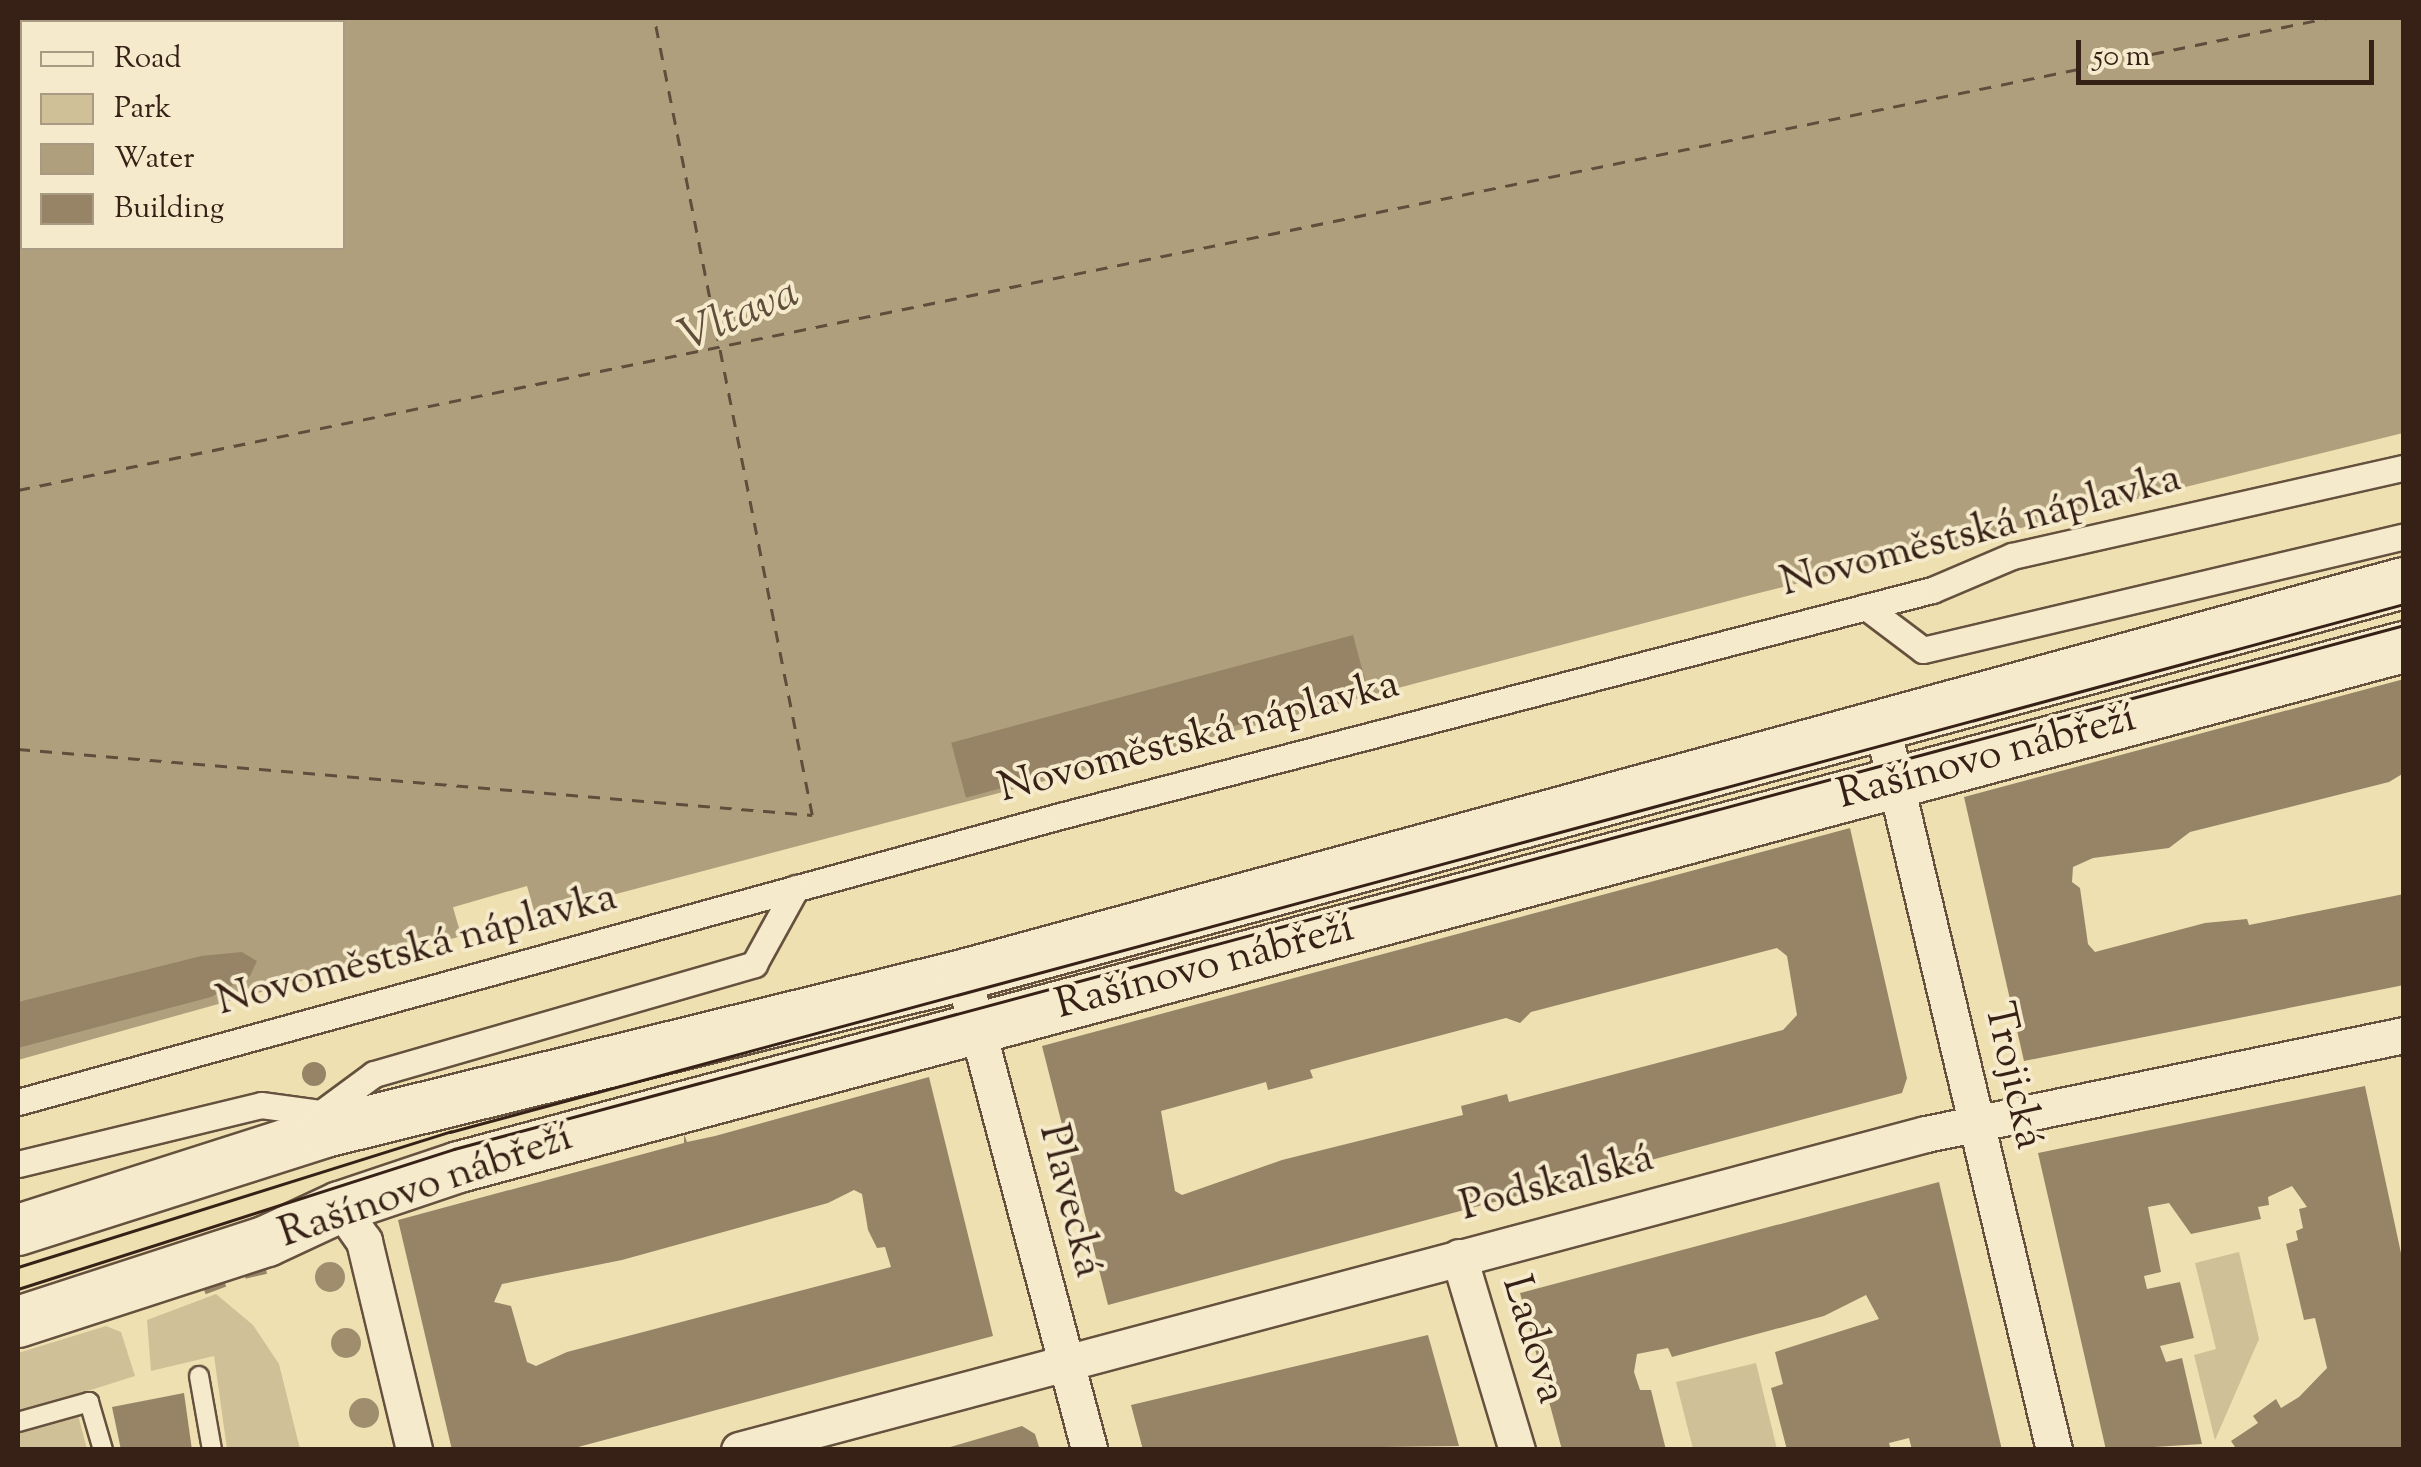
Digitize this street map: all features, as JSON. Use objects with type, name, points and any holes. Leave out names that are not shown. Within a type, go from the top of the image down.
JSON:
[{"type":"main road","name":"Rašínovo nábřeží","points":[[18,1230],[325,1132],[963,974],[2404,583]]},
{"type":"main road","name":"Rašínovo nábřeží","points":[[18,1322],[267,1241],[340,1207],[459,1167],[2404,647]]},
{"type":"street","name":"Novoměstská náplavka","points":[[18,1102],[796,888],[1932,590],[2012,556],[2404,468]]},
{"type":"street","points":[[1866,607],[1923,650],[2404,536]]},
{"type":"street","name":"Trojická","points":[[1881,722],[2054,1450]]},
{"type":"street","points":[[18,1164],[261,1104],[321,1113],[374,1074],[754,964],[796,888]]},
{"type":"street","name":"Plavecká","points":[[963,974],[1089,1450]]},
{"type":"street","name":"Podskalská","points":[[739,1450],[1976,1122],[2404,1035]]},
{"type":"street","points":[[340,1207],[364,1241],[414,1450]]},
{"type":"street","name":"Ladova","points":[[1459,1256],[1518,1450]]},
{"type":"lane","points":[[199,1376],[212,1450]]},
{"type":"lane","points":[[18,1422],[89,1402],[103,1450]]},
{"type":"green space","points":[[2239,1252],[2259,1339],[2215,1440],[2194,1355],[2216,1349],[2195,1263]]},
{"type":"green space","points":[[216,1294],[253,1325],[279,1364],[300,1449],[227,1449],[214,1356],[151,1371],[147,1320]]},
{"type":"green space","points":[[106,1326],[121,1332],[135,1376],[18,1413],[18,1353]]},
{"type":"green space","points":[[1756,1363],[1777,1449],[1693,1449],[1676,1382]]},
{"type":"green space","points":[[78,1415],[87,1449],[18,1450],[18,1430]]},
{"type":"water","name":"Vltava","points":[[18,18],[2403,18],[2403,433],[1751,595],[540,914],[18,1060]]},
{"type":"pier","points":[[527,886],[535,914],[461,935],[453,907]]},
{"type":"building","points":[[1353,635],[1368,690],[966,798],[951,743]]},
{"type":"building","points":[[2404,679],[2404,773],[2389,782],[2190,832],[2169,848],[2093,858],[2073,867],[2072,882],[2080,888],[2088,944],[2095,952],[2205,923],[2247,919],[2249,925],[2404,894],[2404,985],[2024,1061],[1964,797]]},
{"type":"building","points":[[1850,828],[1907,1078],[1902,1093],[1108,1305],[1042,1046]],"holes":[[[1777,948],[1787,956],[1797,1015],[1783,1030],[1509,1102],[1507,1094],[1461,1106],[1463,1115],[1282,1160],[1182,1195],[1175,1191],[1161,1111],[1266,1082],[1268,1090],[1313,1078],[1310,1070],[1506,1018],[1520,1023],[1531,1012]]]},
{"type":"building","points":[[242,952],[257,961],[250,976],[211,997],[18,1048],[18,1002],[201,956]]},
{"type":"building","points":[[314,1062],[326,1074],[314,1086],[302,1074]]},
{"type":"building","points":[[929,1077],[993,1336],[567,1450],[452,1450],[398,1220],[684,1143],[684,1134],[687,1142]],"holes":[[[854,1190],[862,1194],[868,1230],[877,1248],[885,1247],[891,1267],[567,1352],[536,1366],[527,1362],[511,1306],[494,1302],[502,1284],[622,1260],[828,1203]]]},
{"type":"building","points":[[2365,1086],[2404,1267],[2404,1448],[2237,1450],[2231,1441],[2258,1423],[2253,1416],[2276,1399],[2281,1408],[2299,1397],[2327,1368],[2315,1318],[2304,1320],[2286,1244],[2298,1240],[2296,1231],[2303,1228],[2299,1209],[2307,1207],[2292,1186],[2268,1197],[2269,1205],[2258,1207],[2261,1219],[2191,1234],[2169,1203],[2148,1207],[2161,1272],[2144,1276],[2147,1289],[2180,1282],[2194,1338],[2160,1346],[2166,1362],[2182,1358],[2202,1444],[2106,1450],[2038,1153]]},
{"type":"building","points":[[1939,1182],[2002,1450],[1912,1450],[1909,1438],[1889,1443],[1891,1450],[1787,1450],[1771,1388],[1783,1384],[1775,1352],[1879,1319],[1866,1295],[1824,1316],[1672,1357],[1668,1348],[1637,1354],[1634,1372],[1640,1390],[1651,1390],[1666,1450],[1562,1450],[1520,1293]]},
{"type":"building","points":[[265,1265],[267,1274],[246,1279],[244,1270]]},
{"type":"building","points":[[223,1278],[226,1286],[206,1294],[202,1286]]},
{"type":"building","points":[[1428,1335],[1459,1446],[1143,1450],[1131,1405]]},
{"type":"building","points":[[184,1393],[192,1450],[121,1450],[112,1407]]},
{"type":"building","points":[[1022,1426],[1035,1434],[1040,1450],[940,1450]]},
{"type":"ferry route","points":[[18,749],[812,815],[654,18]]},
{"type":"ferry route","points":[[18,490],[2328,18]]},
{"type":"tram line","points":[[18,1267],[450,1132],[2404,604]]},
{"type":"tram line","points":[[18,1289],[454,1149],[2404,625]]}]
